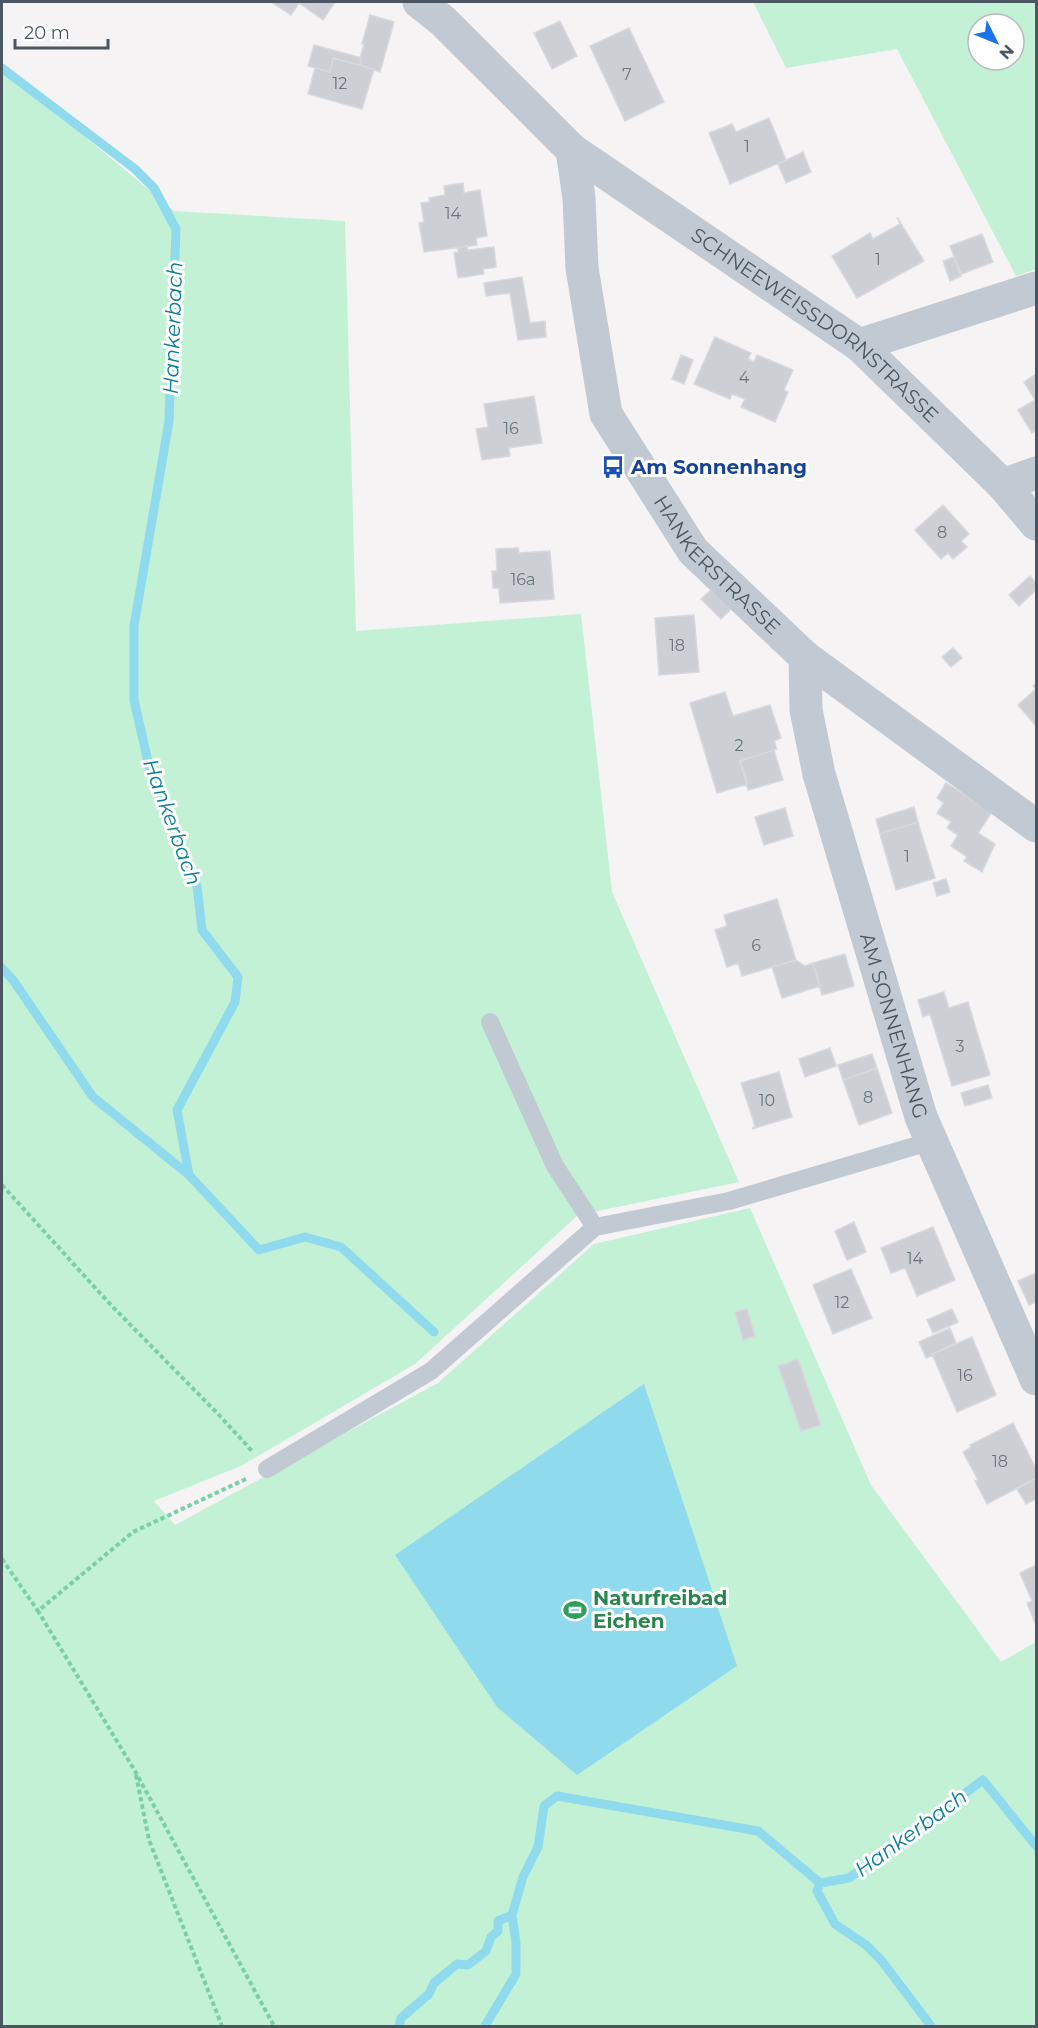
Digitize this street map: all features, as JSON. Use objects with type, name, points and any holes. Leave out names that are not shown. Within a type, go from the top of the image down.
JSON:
[{"type":"street","points":[[419,2],[443,21],[572,150]]},
{"type":"street","name":"SCHNEEWEISSDORNSTRASSE","points":[[572,150],[859,345],[1003,485],[1036,524]]},
{"type":"street","name":"HANKERSTRASSE","points":[[572,150],[579,198],[582,268],[606,414],[693,551],[805,657],[1036,826]]},
{"type":"street","points":[[859,345],[1036,288]]},
{"type":"street","points":[[1003,485],[1036,473]]},
{"type":"street","name":"AM SONNENHANG","points":[[805,657],[806,710],[819,774],[921,1117],[1036,1379]]},
{"type":"lane","points":[[490,1023],[555,1166],[595,1227]]},
{"type":"lane","points":[[267,1469],[431,1371],[595,1227],[729,1201],[933,1141]]},
{"type":"path","points":[[2,1185],[109,1303],[219,1415],[267,1469],[133,1532],[38,1611]]},
{"type":"path","points":[[2,1559],[38,1611],[135,1771],[274,2026]]},
{"type":"path","points":[[135,1771],[149,1840],[222,2026]]},
{"type":"green space","points":[[753,2],[1036,2],[1036,269],[1016,276],[897,49],[786,68]]},
{"type":"green space","points":[[2,67],[174,211],[345,221],[356,631],[581,614],[612,892],[739,1182],[578,1215],[415,1364],[243,1465],[154,1501],[175,1525],[438,1383],[594,1244],[750,1208],[871,1485],[1001,1662],[1036,1642],[1036,2026],[2,2026]]},
{"type":"water","name":"Naturfreibad Eichen","points":[[644,1384],[737,1666],[577,1775],[497,1707],[395,1555]]},
{"type":"building","points":[[271,2],[335,2],[323,20],[299,3],[291,15]]},
{"type":"building","points":[[370,15],[394,22],[380,72],[360,65],[364,44],[362,44]]},
{"type":"building","points":[[560,21],[577,56],[552,69],[534,33]]},
{"type":"building","points":[[629,28],[664,102],[625,121],[590,46]]},
{"type":"building","points":[[314,45],[362,58],[360,65],[333,58],[330,72],[308,66]]},
{"type":"building","points":[[333,58],[374,69],[362,109],[308,94],[315,68],[330,72]]},
{"type":"building","points":[[769,118],[786,160],[730,184],[709,133],[732,124],[736,132]]},
{"type":"building","points":[[803,152],[811,172],[786,183],[778,164]]},
{"type":"building","points":[[463,183],[464,193],[480,190],[487,236],[476,238],[477,245],[424,252],[419,223],[424,222],[421,203],[430,202],[429,198],[445,195],[444,186]]},
{"type":"building","points":[[897,217],[924,261],[857,298],[832,256],[870,233],[873,239],[900,224]]},
{"type":"building","points":[[982,234],[993,262],[961,274],[950,246]]},
{"type":"building","points":[[467,246],[468,250],[494,247],[496,267],[483,269],[484,274],[458,278],[454,253],[458,252],[458,248]]},
{"type":"building","points":[[954,257],[961,276],[950,281],[943,261]]},
{"type":"building","points":[[522,277],[530,323],[545,321],[546,337],[518,340],[510,293],[486,296],[484,283]]},
{"type":"building","points":[[715,337],[751,353],[748,359],[754,362],[757,355],[793,370],[784,390],[788,392],[775,422],[741,407],[745,399],[732,394],[730,399],[694,384]]},
{"type":"building","points":[[681,355],[693,360],[684,384],[672,379]]},
{"type":"building","points":[[1036,374],[1036,430],[1032,433],[1018,410],[1035,400],[1024,382]]},
{"type":"building","points":[[534,396],[542,443],[509,448],[510,456],[482,460],[476,429],[488,427],[484,404]]},
{"type":"building","points":[[943,505],[969,534],[961,541],[967,547],[953,559],[948,553],[941,559],[915,530]]},
{"type":"building","points":[[518,548],[519,553],[550,551],[554,599],[500,603],[499,588],[493,588],[492,571],[497,571],[496,549]]},
{"type":"building","points":[[1030,576],[1036,583],[1036,590],[1019,606],[1009,595]]},
{"type":"building","points":[[711,590],[731,609],[721,619],[701,599]]},
{"type":"building","points":[[694,615],[699,672],[659,675],[655,618]]},
{"type":"building","points":[[953,648],[962,658],[951,667],[942,657]]},
{"type":"building","points":[[1036,689],[1036,726],[1018,705]]},
{"type":"building","points":[[725,692],[733,716],[770,705],[781,738],[774,741],[777,749],[740,761],[748,784],[717,793],[690,703]]},
{"type":"building","points":[[774,750],[783,780],[748,790],[740,761]]},
{"type":"building","points":[[946,783],[992,812],[978,833],[995,844],[982,872],[964,861],[967,857],[951,846],[958,835],[947,828],[951,822],[937,813],[944,803],[937,798]]},
{"type":"building","points":[[914,807],[918,822],[880,834],[876,819]]},
{"type":"building","points":[[785,808],[793,836],[764,845],[755,817]]},
{"type":"building","points":[[918,822],[935,878],[896,890],[880,834]]},
{"type":"building","points":[[946,879],[950,892],[937,896],[933,883]]},
{"type":"building","points":[[777,899],[796,960],[742,976],[738,963],[727,967],[715,930],[727,926],[724,915]]},
{"type":"building","points":[[845,954],[854,986],[822,995],[813,963]]},
{"type":"building","points":[[796,960],[805,966],[813,963],[820,986],[782,998],[772,967]]},
{"type":"building","points":[[944,992],[949,1008],[968,1002],[990,1075],[952,1086],[930,1014],[923,1017],[918,1000]]},
{"type":"building","points":[[830,1048],[836,1066],[805,1077],[799,1059]]},
{"type":"building","points":[[872,1054],[877,1068],[843,1080],[838,1065]]},
{"type":"building","points":[[877,1068],[892,1113],[859,1125],[843,1080]]},
{"type":"building","points":[[779,1072],[792,1117],[752,1129],[755,1126],[741,1083]]},
{"type":"building","points":[[988,1085],[992,1098],[965,1106],[961,1093]]},
{"type":"building","points":[[854,1222],[866,1252],[847,1260],[835,1231]]},
{"type":"building","points":[[933,1227],[955,1280],[917,1296],[905,1268],[891,1273],[881,1248]]},
{"type":"building","points":[[851,1269],[872,1318],[833,1334],[813,1285]]},
{"type":"building","points":[[1036,1273],[1036,1302],[1029,1305],[1018,1281]]},
{"type":"building","points":[[747,1308],[755,1336],[743,1340],[735,1312]]},
{"type":"building","points":[[952,1309],[958,1322],[933,1333],[927,1320]]},
{"type":"building","points":[[950,1328],[956,1343],[926,1358],[919,1342]]},
{"type":"building","points":[[972,1337],[996,1395],[957,1412],[932,1354]]},
{"type":"building","points":[[798,1359],[821,1425],[801,1431],[778,1366]]},
{"type":"building","points":[[1013,1423],[1036,1469],[1036,1478],[987,1504],[975,1481],[978,1480],[963,1452],[971,1447],[970,1445]]},
{"type":"building","points":[[1036,1478],[1036,1499],[1026,1504],[1017,1489]]},
{"type":"building","points":[[1036,1565],[1035,1623],[1027,1603],[1032,1601],[1020,1573]]},
{"type":"waterway","name":"Hankerbach","points":[[2,68],[135,169],[154,188],[176,229],[169,421],[134,626],[134,700],[152,779],[197,886],[202,930],[238,977],[235,1002],[177,1110],[189,1175],[259,1250],[305,1237],[341,1247],[434,1332]]},
{"type":"waterway","points":[[2,968],[13,980],[93,1097],[189,1175]]},
{"type":"waterway","name":"Hankerbach","points":[[485,2026],[516,1974],[516,1943],[512,1915],[523,1877],[538,1847],[544,1806],[557,1796],[758,1831],[820,1883],[849,1878],[983,1780],[1036,1846]]},
{"type":"waterway","points":[[820,1883],[817,1891],[835,1924],[866,1945],[881,1960],[931,2026]]},
{"type":"waterway","points":[[399,2026],[401,2018],[429,1994],[434,1983],[457,1964],[468,1965],[486,1951],[491,1937],[498,1931],[498,1921],[512,1915]]},
{"type":"place","name":"Am Sonnenhang","points":[[613,467]]},
{"type":"place","name":"Naturfreibad Eichen","points":[[575,1610]]}]
